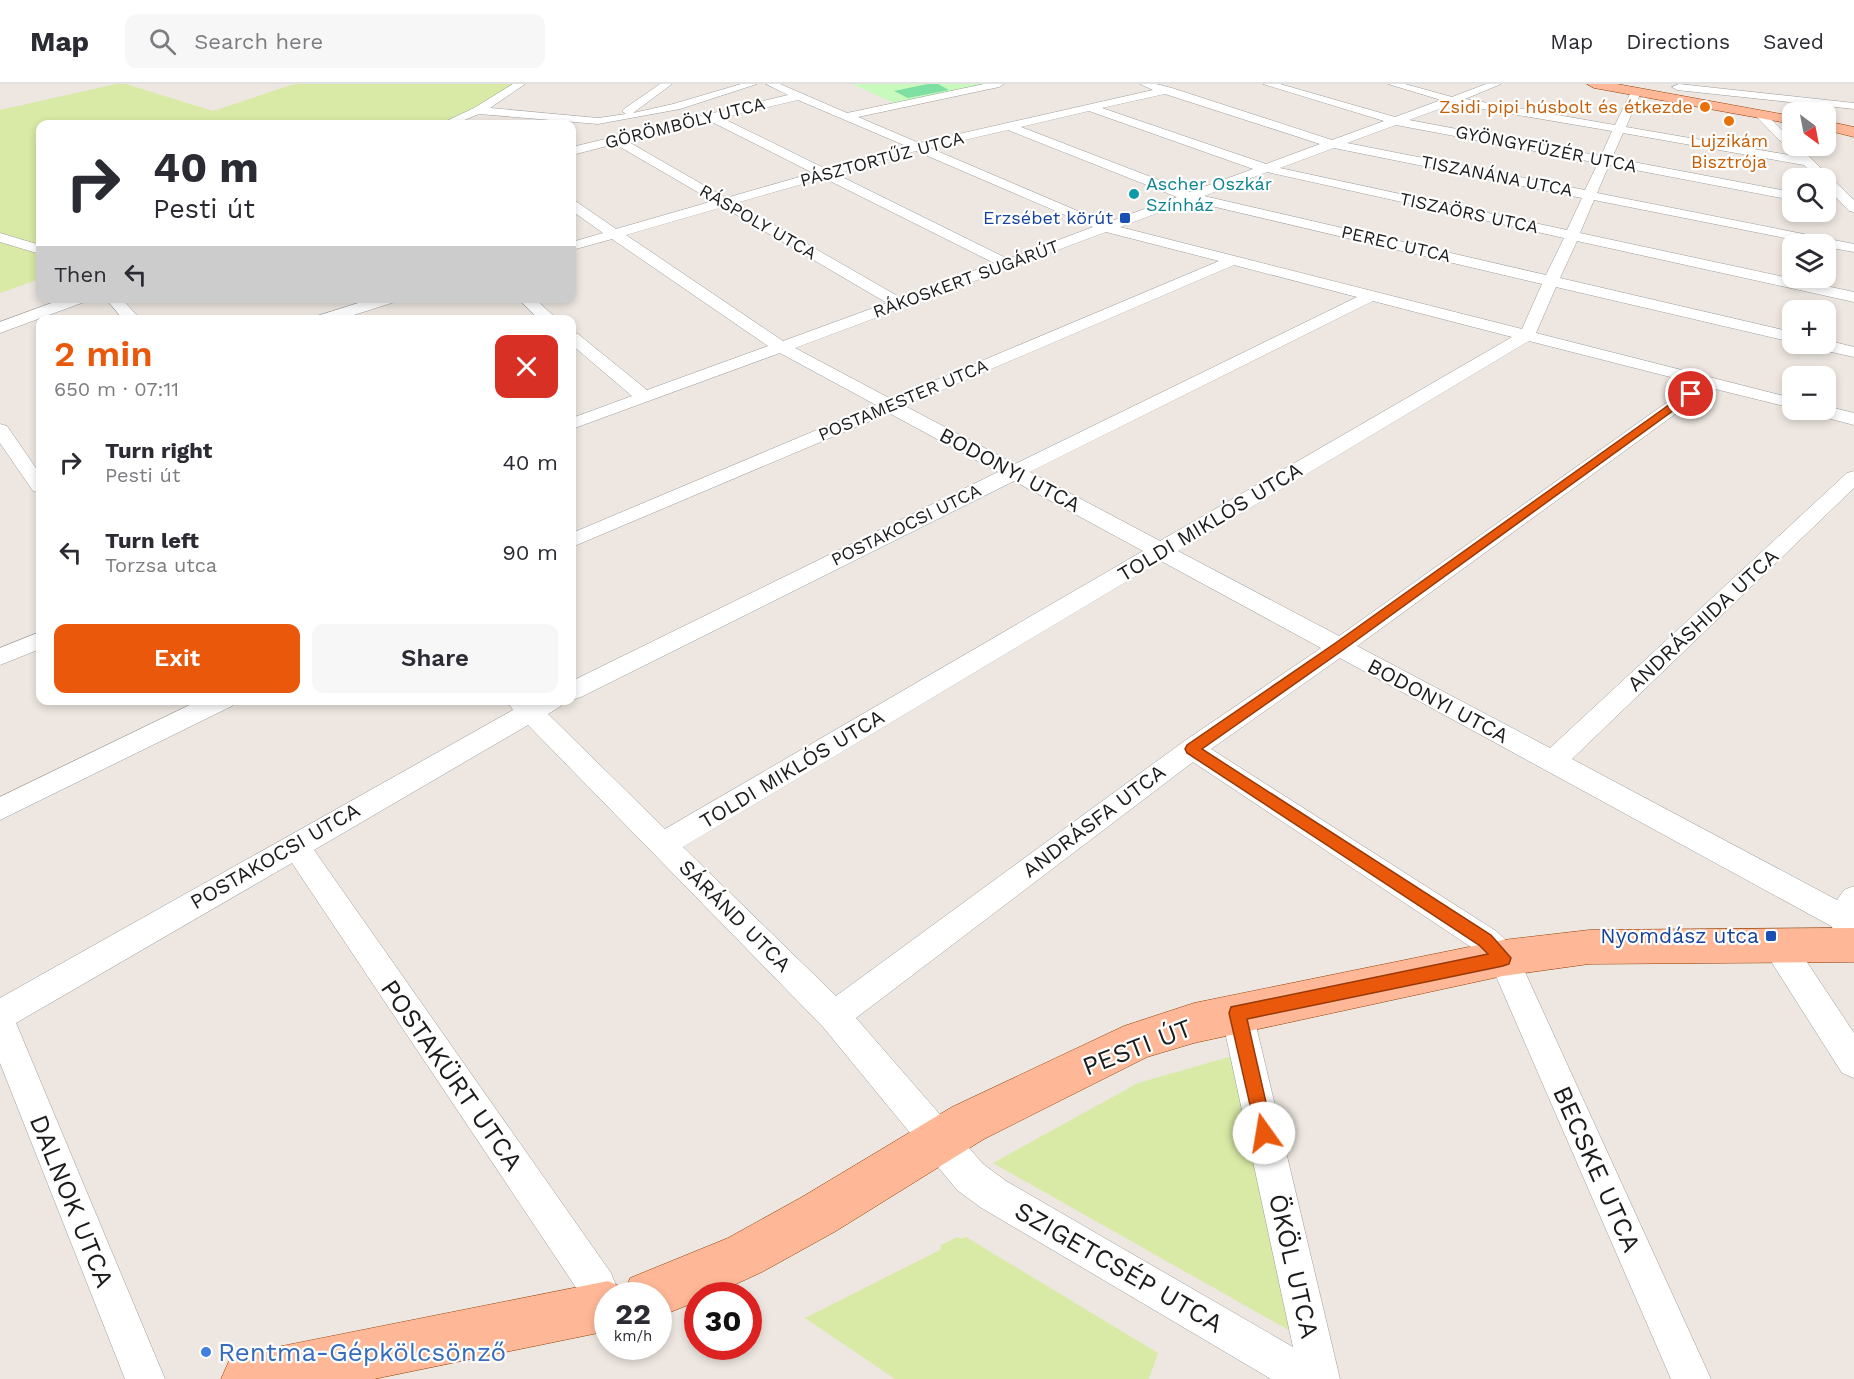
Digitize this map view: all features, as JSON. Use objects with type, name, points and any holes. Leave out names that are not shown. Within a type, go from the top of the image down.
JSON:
[{"type":"main road","points":[[1593,84],[1782,118]]},
{"type":"main road","points":[[1836,128],[1854,132]]},
{"type":"main road","name":"PESTI ÚT","points":[[672,1285],[697,1277],[745,1255],[968,1123],[1139,1040],[1237,1013],[1503,958],[1589,947],[1627,945],[1778,945],[1851,923]]},
{"type":"main road","name":"PESTI ÚT","points":[[247,1379],[594,1308]]},
{"type":"street","points":[[455,120],[478,110],[520,84]]},
{"type":"street","points":[[628,115],[628,111],[667,84]]},
{"type":"street","points":[[478,110],[598,121],[689,104],[752,84]]},
{"type":"street","points":[[771,84],[1106,228],[1782,400]]},
{"type":"street","points":[[847,116],[999,84]]},
{"type":"street","name":"TISZANÁNA UTCA","points":[[1145,84],[1333,144],[1854,248]]},
{"type":"street","name":"GYÖNGYFÜZÉR UTCA","points":[[1268,84],[1395,122],[1782,194]]},
{"type":"street","points":[[1393,84],[1452,100],[1808,162]]},
{"type":"street","name":"RÁKOSKERT SUGÁRÚT","points":[[576,422],[1496,84]]},
{"type":"street","name":"PÁSZTORTŰZ UTCA","points":[[576,245],[917,147],[1185,86]]},
{"type":"street","points":[[1675,86],[1691,102]]},
{"type":"street","points":[[1675,86],[1854,106]]},
{"type":"street","points":[[1527,335],[1636,92]]},
{"type":"street","name":"GÖRÖMBÖLY UTCA","points":[[576,150],[799,96]]},
{"type":"street","name":"TISZAÖRS UTCA","points":[[1090,108],[1266,169],[1854,297]]},
{"type":"street","points":[[1760,114],[1814,168]]},
{"type":"street","points":[[711,117],[1007,264]]},
{"type":"street","name":"PEREC UTCA","points":[[1008,126],[1190,198],[1782,335]]},
{"type":"street","name":"RÁSPOLY UTCA","points":[[616,140],[899,303]]},
{"type":"street","points":[[1836,190],[1854,208]]},
{"type":"street","points":[[1836,204],[1854,208]]},
{"type":"street","name":"BODONYI UTCA","points":[[576,208],[781,347],[1851,923]]},
{"type":"street","points":[[0,237],[36,249]]},
{"type":"street","name":"POSTAMESTER UTCA","points":[[576,539],[1234,260]]},
{"type":"street","name":"POSTAKOCSI UTCA","points":[[576,689],[1371,296]]},
{"type":"street","points":[[0,328],[68,303]]},
{"type":"street","points":[[117,303],[129,315]]},
{"type":"street","points":[[343,303],[354,315],[381,303]]},
{"type":"street","points":[[530,303],[544,315]]},
{"type":"street","name":"TOLDI MIKLÓS UTCA","points":[[664,844],[1527,335]]},
{"type":"street","points":[[576,340],[644,397]]},
{"type":"street","points":[[1836,348],[1854,352]]},
{"type":"street","name":"ANDRÁSFA UTCA","points":[[834,1016],[1192,749],[1339,647],[1709,381]]},
{"type":"street","points":[[1836,414],[1854,419]]},
{"type":"street","points":[[0,430],[36,481]]},
{"type":"street","name":"ANDRÁSHIDA UTCA","points":[[1552,762],[1854,477]]},
{"type":"street","points":[[0,657],[36,642]]},
{"type":"street","points":[[0,809],[213,705]]},
{"type":"street","name":"POSTAKOCSI UTCA","points":[[0,1015],[295,845],[531,705]]},
{"type":"street","name":"SÁRÁND UTCA","points":[[534,705],[664,844],[834,1016],[940,1141]]},
{"type":"street","points":[[1192,749],[1485,940],[1503,958]]},
{"type":"street","name":"POSTAKÜRT UTCA","points":[[295,845],[595,1282]]},
{"type":"street","points":[[1778,945],[1854,1062]]},
{"type":"street","name":"BECSKE UTCA","points":[[1503,958],[1691,1379]]},
{"type":"street","name":"ÖKÖL UTCA","points":[[1237,1013],[1320,1379]]},
{"type":"street","name":"DALNOK UTCA","points":[[0,1022],[145,1379]]},
{"type":"street","name":"SZIGETCSÉP UTCA","points":[[940,1141],[969,1177],[993,1194],[1309,1379]]},
{"type":"green space","points":[[116,84],[126,84],[213,111],[294,84],[518,84],[479,108],[451,120],[36,120],[36,280],[0,293],[0,110]]},
{"type":"green space","points":[[852,84],[987,84],[896,104]]},
{"type":"green space","points":[[938,84],[949,90],[908,98],[894,91]]},
{"type":"green space","points":[[1236,1055],[1299,1336],[993,1163],[1138,1083]]},
{"type":"green space","points":[[958,1237],[961,1239],[966,1237],[1158,1353],[1149,1379],[895,1379],[805,1318],[940,1250],[941,1245]]},
{"type":"place","name":"Zsidi pipi húsbolt és étkezde","points":[[1705,107]]},
{"type":"place","name":"Lujzikám Bisztrója","points":[[1729,121]]},
{"type":"place","name":"Ascher Oszkár Színház","points":[[1134,194]]},
{"type":"place","name":"Erzsébet körút","points":[[1125,218]]},
{"type":"place","name":"Nyomdász utca","points":[[1771,936]]},
{"type":"place","name":"Rentma-Gépkölcsönző","points":[[206,1352]]},
{"type":"route","points":[[1264,1133],[1237,1013],[1503,958],[1485,940],[1192,749],[1339,647],[1691,394]]}]
